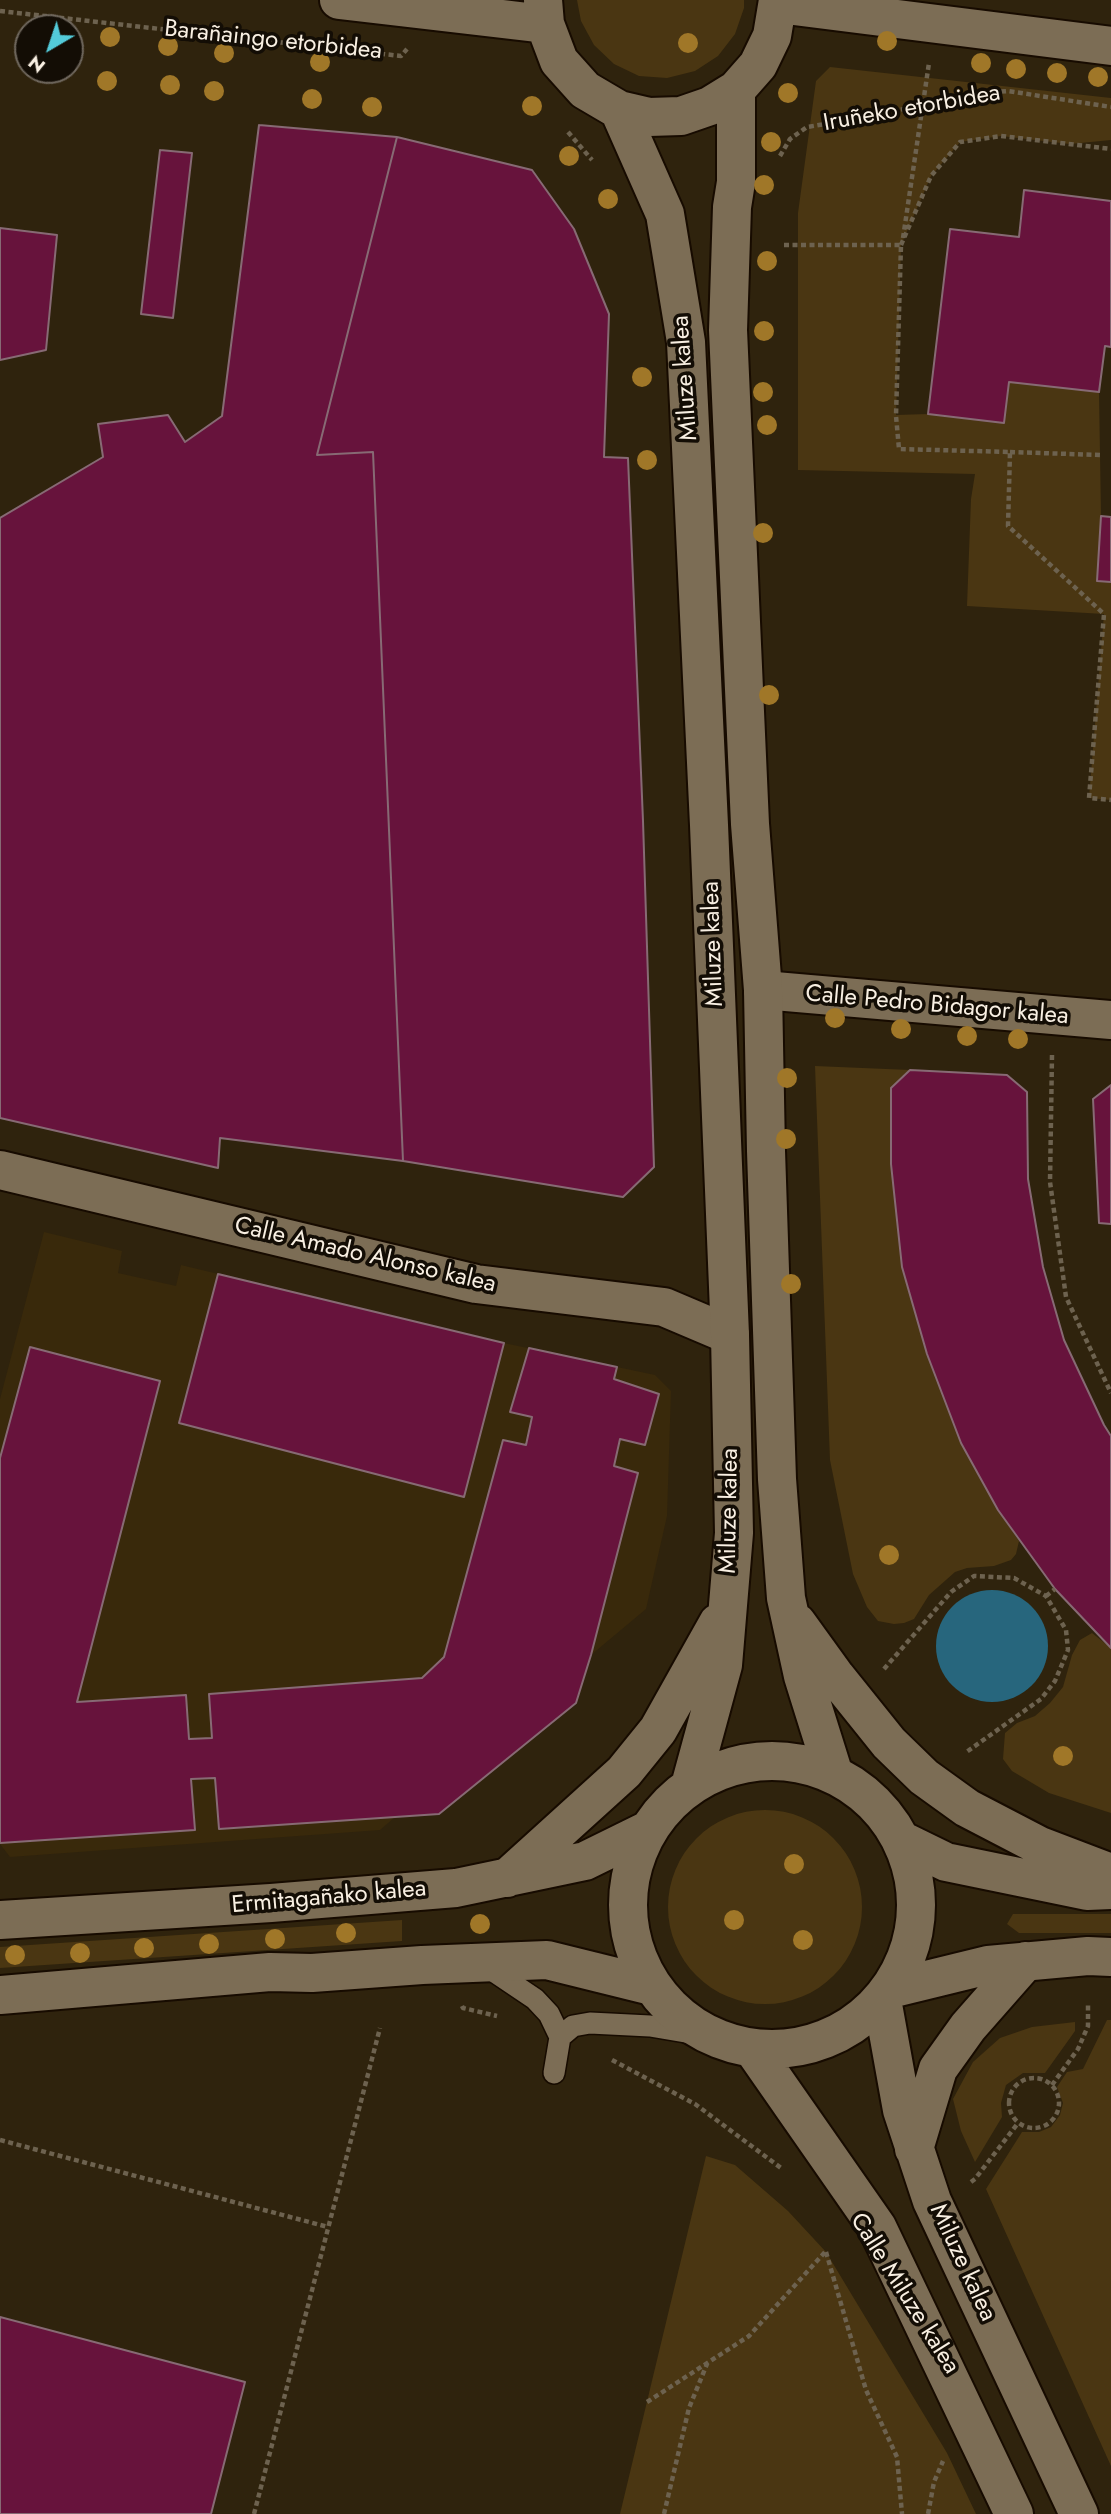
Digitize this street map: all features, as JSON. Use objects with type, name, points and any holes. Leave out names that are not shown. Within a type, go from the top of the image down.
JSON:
[{"type":"main road","name":"Barañaingo etorbidea","points":[[339,0],[544,12]]},
{"type":"main road","points":[[544,12],[559,61],[585,90],[619,110],[649,117],[681,116],[710,107],[736,90],[758,65],[772,36],[778,2],[1111,46]]},
{"type":"main road","name":"Miluze kalea","points":[[736,90],[736,182],[732,207],[729,330],[750,824],[763,990],[777,1479],[786,1598],[803,1676],[834,1775]]},
{"type":"main road","name":"Miluze kalea","points":[[619,110],[665,214],[686,342],[730,1335],[734,1533],[723,1665],[690,1786]]},
{"type":"main road","name":"Calle Pedro Bidagor kalea","points":[[763,990],[1111,1020]]},
{"type":"main road","name":"Calle Amado Alonso kalea","points":[[0,1170],[476,1284],[664,1307],[730,1335]]},
{"type":"main road","points":[[507,1878],[624,1772],[658,1730],[726,1609]]},
{"type":"main road","points":[[789,1612],[835,1677],[889,1743],[923,1777],[967,1808],[1040,1846],[1111,1873]]},
{"type":"main road","points":[[760,1761],[798,1763],[834,1775],[872,1802],[901,1840],[914,1877],[916,1916],[908,1955],[886,1994],[863,2018],[830,2038],[792,2049],[753,2049],[709,2035],[677,2015],[652,1986],[637,1956],[628,1924],[630,1875],[648,1830],[667,1806],[690,1786],[723,1769],[760,1761]]},
{"type":"main road","name":"Ermitagañako kalea","points":[[0,1920],[456,1888],[585,1861],[648,1830]]},
{"type":"main road","points":[[901,1840],[946,1862],[1087,1891],[1111,1890]]},
{"type":"main road","points":[[886,1994],[988,1965],[1088,1956],[1111,1957]]},
{"type":"main road","points":[[0,1995],[270,1972],[313,1973],[547,1960],[652,1986]]},
{"type":"main road","points":[[914,2148],[938,2069],[968,2027],[1026,1961]]},
{"type":"main road","name":"Miluze kalea","points":[[886,1994],[902,2110],[932,2201],[1079,2514]]},
{"type":"main road","points":[[753,2049],[877,2227],[1014,2514]]},
{"type":"lane","points":[[481,1963],[535,1999],[549,2014],[560,2037],[554,2073]]},
{"type":"lane","points":[[560,2037],[573,2026],[590,2023],[650,2026],[709,2035]]},
{"type":"path","name":"Barañaingo etorbidea","points":[[0,11],[401,56],[412,43]]},
{"type":"path","points":[[929,63],[901,246],[896,416],[900,449],[1100,455]]},
{"type":"path","name":"Iruñeko etorbidea","points":[[779,160],[790,139],[807,127],[924,106],[972,94],[1008,91],[1111,107]]},
{"type":"path","points":[[561,124],[595,163]]},
{"type":"path","points":[[901,246],[931,176],[960,142],[1001,136],[1111,149]]},
{"type":"path","points":[[784,245],[901,246]]},
{"type":"path","points":[[1010,452],[1008,526],[1104,614],[1088,798],[1111,800]]},
{"type":"path","points":[[1052,1053],[1050,1182],[1066,1297],[1111,1393]]},
{"type":"path","points":[[884,1669],[951,1592],[974,1576],[1014,1578],[1046,1596],[1066,1630],[1068,1650],[1055,1681],[1041,1699],[964,1754]]},
{"type":"path","points":[[1046,1596],[1055,1589]]},
{"type":"path","points":[[1052,2085],[1078,2049],[1088,2026],[1088,2002]]},
{"type":"path","points":[[463,2008],[501,2017]]},
{"type":"path","points":[[254,2514],[380,2028]]},
{"type":"path","points":[[560,2037],[649,2077],[695,2104],[784,2170]]},
{"type":"path","points":[[1039,2078],[1052,2085],[1059,2101],[1056,2117],[1042,2128],[1034,2129],[1018,2123],[1009,2111],[1009,2104],[1010,2096],[1018,2084],[1024,2080],[1039,2078]]},
{"type":"path","points":[[962,2186],[975,2179],[1018,2123]]},
{"type":"path","points":[[0,2140],[328,2227]]},
{"type":"path","points":[[647,2402],[749,2336],[826,2252],[866,2390],[897,2457],[902,2514]]},
{"type":"path","points":[[664,2514],[689,2408],[708,2362]]},
{"type":"path","points":[[928,2514],[934,2482],[947,2454]]},
{"type":"shaded area","points":[[577,0],[744,0],[744,8],[735,34],[718,56],[695,71],[667,78],[639,76],[614,64],[594,45],[581,21]]},
{"type":"shaded area","points":[[830,67],[1111,98],[1111,140],[1070,144],[1001,136],[960,142],[931,176],[901,245],[896,415],[928,414],[1003,423],[1009,382],[1099,392],[1101,516],[1097,581],[1111,582],[1111,800],[1089,798],[1104,614],[967,606],[971,499],[975,474],[798,470],[798,213],[816,81]]},
{"type":"shaded area","points":[[815,1066],[910,1070],[902,1267],[927,1354],[961,1443],[998,1510],[1019,1541],[1016,1554],[1011,1560],[994,1566],[967,1568],[955,1572],[929,1595],[914,1619],[904,1623],[878,1621],[867,1607],[853,1574],[830,1460]]},
{"type":"shaded area","points":[[44,1232],[122,1251],[118,1273],[176,1286],[181,1265],[504,1343],[655,1375],[671,1391],[667,1516],[646,1609],[591,1655],[576,1703],[439,1814],[395,1817],[380,1830],[10,1857],[0,1844],[0,1399]]},
{"type":"shaded area","points":[[1092,1633],[1111,1648],[1111,1813],[1049,1793],[1012,1771],[1003,1759],[1005,1733],[1017,1723],[1035,1716],[1050,1703],[1063,1687],[1072,1655],[1080,1640]]},
{"type":"shaded area","points":[[765,1810],[802,1817],[834,1838],[855,1870],[862,1907],[855,1944],[834,1976],[802,1997],[765,2004],[728,1997],[696,1976],[675,1944],[668,1907],[675,1870],[696,1838],[728,1817]]},
{"type":"shaded area","points":[[1013,1914],[1111,1914],[1111,1933],[1019,1933],[1007,1924]]},
{"type":"shaded area","points":[[402,1920],[402,1941],[0,1968],[0,1947]]},
{"type":"shaded area","points":[[1107,2020],[1111,2020],[1111,2466],[986,2189],[1022,2132],[1039,2132],[1051,2127],[1060,2115],[1063,2103],[1057,2087],[1067,2072],[1083,2069]]},
{"type":"shaded area","points":[[1075,2022],[1075,2031],[1045,2073],[1023,2073],[1006,2085],[1001,2103],[1002,2117],[975,2162],[961,2131],[953,2099],[973,2062],[1000,2038],[1032,2027]]},
{"type":"shaded area","points":[[706,2156],[735,2165],[788,2211],[826,2252],[947,2453],[976,2514],[620,2514]]},
{"type":"water","points":[[992,1590],[1013,1594],[1032,1606],[1044,1625],[1048,1646],[1044,1667],[1032,1686],[1013,1698],[992,1702],[971,1698],[952,1686],[940,1667],[936,1646],[940,1625],[952,1606],[971,1594]]},
{"type":"building","points":[[259,125],[397,137],[317,455],[373,452],[403,1161],[220,1138],[218,1168],[0,1118],[0,518],[103,457],[98,424],[168,415],[185,442],[222,416]]},
{"type":"building","points":[[397,137],[532,170],[574,229],[609,314],[604,457],[628,458],[654,1167],[623,1197],[403,1161],[373,452],[317,455]]},
{"type":"building","points":[[160,150],[192,153],[173,318],[141,314]]},
{"type":"building","points":[[1024,190],[1111,201],[1111,347],[1105,346],[1099,392],[1009,382],[1004,423],[928,414],[950,229],[1019,237]]},
{"type":"building","points":[[0,228],[57,235],[46,350],[0,360]]},
{"type":"building","points":[[1101,516],[1111,517],[1111,582],[1097,581]]},
{"type":"building","points":[[910,1070],[1007,1075],[1027,1092],[1028,1179],[1043,1267],[1064,1340],[1111,1436],[1111,1648],[1055,1589],[998,1510],[961,1443],[927,1354],[902,1267],[891,1164],[891,1088]]},
{"type":"building","points":[[1111,1085],[1111,1224],[1099,1223],[1093,1099]]},
{"type":"building","points":[[218,1274],[504,1343],[464,1497],[179,1423]]},
{"type":"building","points":[[30,1347],[160,1381],[77,1702],[186,1695],[189,1739],[212,1738],[209,1694],[422,1678],[444,1657],[503,1440],[526,1445],[532,1417],[510,1412],[529,1348],[617,1367],[614,1379],[659,1394],[645,1445],[620,1439],[614,1466],[638,1473],[576,1703],[439,1814],[219,1829],[215,1778],[191,1779],[195,1830],[0,1843],[0,1458]]},
{"type":"building","points":[[0,2317],[245,2382],[211,2514],[0,2514]]}]
